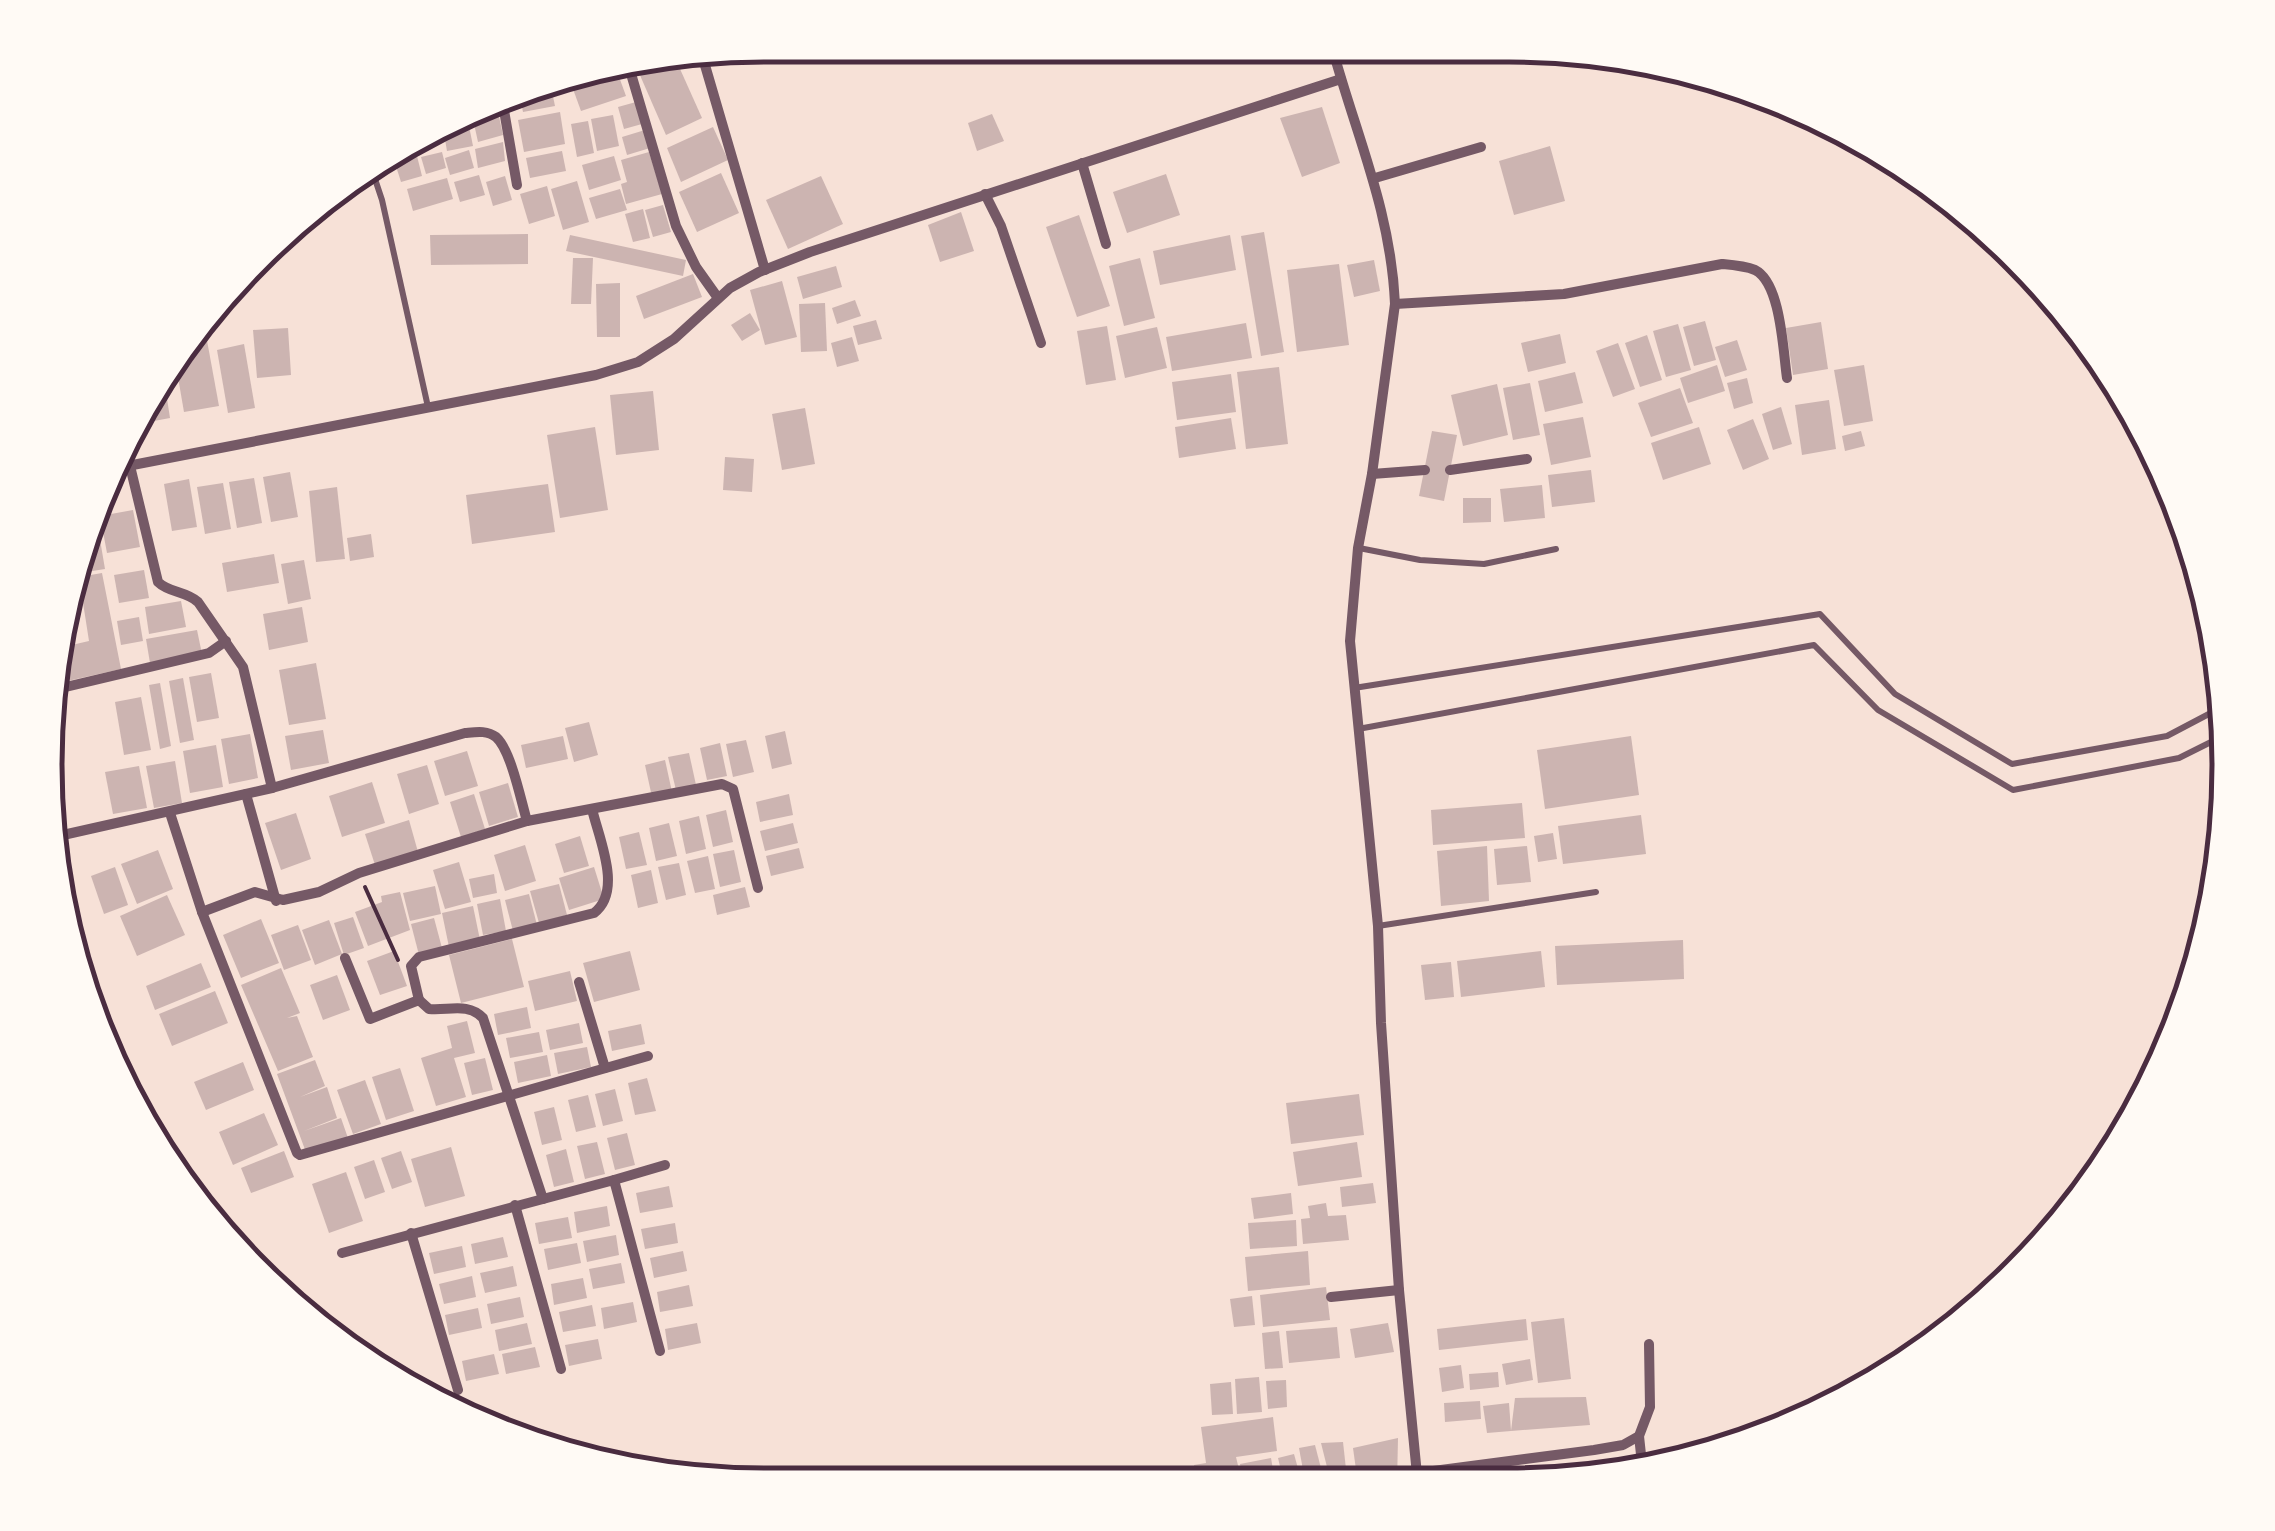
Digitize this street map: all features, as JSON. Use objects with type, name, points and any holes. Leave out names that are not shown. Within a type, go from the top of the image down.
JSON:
[{"type":"street","points":[[1336,62],[1375,178],[1386,225],[1394,304],[1350,624],[1356,730],[1378,926],[1399,1290],[1417,1468]]},
{"type":"street","points":[[705,66],[765,270]]},
{"type":"street","points":[[631,76],[676,226],[696,267],[718,298]]},
{"type":"street","points":[[272,788],[242,667],[190,595],[158,582],[130,466],[596,375],[638,362],[674,340],[718,298],[765,270],[1341,79]]},
{"type":"street","points":[[504,113],[517,184]]},
{"type":"street","points":[[1375,178],[1482,148]]},
{"type":"street","points":[[1082,162],[1106,244]]},
{"type":"street","points":[[985,194],[1001,226],[1041,343]]},
{"type":"street","points":[[1394,304],[1564,294],[1722,264],[1740,266],[1758,271],[1774,296],[1787,378]]},
{"type":"street","points":[[1450,470],[1526,459]]},
{"type":"street","points":[[1372,474],[1425,470]]},
{"type":"street","points":[[68,686],[209,652],[226,641]]},
{"type":"street","points":[[67,834],[272,788],[465,733],[483,732],[495,736],[504,748],[527,820]]},
{"type":"street","points":[[202,912],[256,892],[276,901],[319,892],[359,873],[527,820],[728,785],[733,789],[758,888]]},
{"type":"street","points":[[246,794],[276,901]]},
{"type":"street","points":[[543,1198],[489,1032],[476,1012],[464,1007],[429,1009],[419,1000],[411,966],[419,958],[594,913],[604,906],[609,887],[592,809]]},
{"type":"street","points":[[170,813],[202,912],[297,1153],[648,1056]]},
{"type":"street","points":[[345,958],[370,1018],[419,1000]]},
{"type":"street","points":[[579,982],[605,1068]]},
{"type":"street","points":[[342,1253],[665,1165]]},
{"type":"street","points":[[614,1180],[660,1351]]},
{"type":"street","points":[[515,1206],[561,1369]]},
{"type":"street","points":[[412,1234],[463,1392]]},
{"type":"street","points":[[1331,1297],[1399,1290]]},
{"type":"street","points":[[1641,1456],[1639,1436],[1650,1407],[1649,1344]]},
{"type":"street","points":[[1485,1468],[1622,1445],[1639,1436]]},
{"type":"lane","points":[[376,181],[428,408]]},
{"type":"lane","points":[[1358,548],[1420,560],[1484,564],[1556,549]]},
{"type":"lane","points":[[1353,688],[1820,614],[1895,694],[2012,764],[2167,736],[2210,713]]},
{"type":"lane","points":[[1356,730],[1814,646],[1878,710],[2014,790],[2179,758],[2211,742]]},
{"type":"lane","points":[[1378,926],[1596,892]]},
{"type":"path","points":[[359,873],[396,957],[412,980]]},
{"type":"path","points":[[463,1392],[465,1400]]},
{"type":"building","points":[[680,68],[702,118],[666,135],[640,74]]},
{"type":"building","points":[[619,78],[626,96],[581,111],[573,89]]},
{"type":"building","points":[[553,96],[555,106],[523,112],[522,107]]},
{"type":"building","points":[[636,102],[642,124],[624,129],[618,107]]},
{"type":"building","points":[[1322,107],[1340,163],[1302,177],[1280,118]]},
{"type":"building","points":[[560,112],[565,144],[524,152],[518,120]]},
{"type":"building","points":[[992,114],[1004,141],[977,151],[968,123]]},
{"type":"building","points":[[499,115],[503,135],[478,142],[475,126]]},
{"type":"building","points":[[613,115],[619,146],[597,151],[591,119]]},
{"type":"building","points":[[588,121],[594,153],[577,157],[571,124]]},
{"type":"building","points":[[713,127],[728,160],[681,182],[667,148]]},
{"type":"building","points":[[469,128],[473,146],[447,151],[445,140]]},
{"type":"building","points":[[645,130],[650,148],[627,155],[622,137]]},
{"type":"building","points":[[503,142],[505,161],[478,168],[475,149]]},
{"type":"building","points":[[1550,146],[1565,201],[1514,215],[1499,161]]},
{"type":"building","points":[[469,150],[474,168],[450,175],[445,158]]},
{"type":"building","points":[[562,151],[566,171],[530,178],[526,158]]},
{"type":"building","points":[[442,152],[446,168],[426,174],[421,157]]},
{"type":"building","points":[[649,152],[662,194],[626,204],[621,184],[627,182],[621,160]]},
{"type":"building","points":[[614,156],[621,180],[589,190],[582,165]]},
{"type":"building","points":[[414,157],[422,176],[401,182],[397,168]]},
{"type":"building","points":[[721,173],[739,213],[697,232],[679,192]]},
{"type":"building","points":[[1166,174],[1180,215],[1127,233],[1113,192]]},
{"type":"building","points":[[479,175],[485,195],[460,202],[454,182]]},
{"type":"building","points":[[505,176],[512,200],[493,206],[486,182]]},
{"type":"building","points":[[821,176],[843,224],[788,249],[766,200]]},
{"type":"building","points":[[447,178],[453,199],[413,211],[407,189]]},
{"type":"building","points":[[577,181],[589,222],[563,230],[551,189]]},
{"type":"building","points":[[547,186],[555,216],[529,224],[520,194]]},
{"type":"building","points":[[620,189],[627,210],[596,219],[589,198]]},
{"type":"building","points":[[663,205],[671,232],[653,237],[645,210]]},
{"type":"building","points":[[643,209],[650,238],[633,242],[625,214]]},
{"type":"building","points":[[961,212],[974,251],[940,262],[928,225]]},
{"type":"building","points":[[1079,215],[1110,306],[1077,317],[1046,227]]},
{"type":"building","points":[[1264,232],[1284,352],[1261,356],[1241,236]]},
{"type":"building","points":[[528,234],[528,264],[431,265],[430,235]]},
{"type":"building","points":[[570,235],[686,260],[683,276],[566,251]]},
{"type":"building","points":[[1230,235],[1236,270],[1160,285],[1153,251]]},
{"type":"building","points":[[573,258],[593,258],[591,304],[571,304]]},
{"type":"building","points":[[1140,258],[1155,318],[1124,326],[1109,266]]},
{"type":"building","points":[[1374,260],[1380,291],[1354,297],[1347,265]]},
{"type":"building","points":[[1339,264],[1349,345],[1297,352],[1287,270]]},
{"type":"building","points":[[836,266],[842,287],[803,299],[797,277]]},
{"type":"building","points":[[693,274],[702,297],[644,319],[636,296]]},
{"type":"building","points":[[782,281],[797,337],[765,345],[750,290]]},
{"type":"building","points":[[620,283],[620,337],[597,337],[596,284]]},
{"type":"building","points":[[855,300],[861,316],[837,324],[832,308]]},
{"type":"building","points":[[825,303],[827,351],[801,352],[799,304]]},
{"type":"building","points":[[750,313],[760,330],[742,341],[731,325]]},
{"type":"building","points":[[876,320],[882,339],[858,345],[853,326]]},
{"type":"building","points":[[1705,321],[1716,360],[1694,366],[1683,327]]},
{"type":"building","points":[[1821,322],[1828,369],[1793,375],[1786,328]]},
{"type":"building","points":[[1246,323],[1252,358],[1172,371],[1166,337]]},
{"type":"building","points":[[1678,324],[1691,370],[1666,377],[1653,331]]},
{"type":"building","points":[[1107,326],[1116,380],[1086,385],[1077,331]]},
{"type":"building","points":[[1157,327],[1167,368],[1125,378],[1116,336]]},
{"type":"building","points":[[288,328],[291,375],[257,378],[253,330]]},
{"type":"building","points":[[1560,334],[1566,363],[1528,372],[1521,343]]},
{"type":"building","points":[[1647,335],[1662,380],[1640,387],[1625,343]]},
{"type":"building","points":[[852,337],[859,361],[837,367],[831,343]]},
{"type":"building","points":[[207,340],[219,406],[184,412],[178,379]]},
{"type":"building","points":[[1737,340],[1747,370],[1725,377],[1715,347]]},
{"type":"building","points":[[1618,343],[1635,389],[1613,397],[1596,351]]},
{"type":"building","points":[[244,344],[255,408],[228,413],[217,350]]},
{"type":"building","points":[[1717,365],[1725,391],[1688,403],[1680,378]]},
{"type":"building","points":[[1864,365],[1873,421],[1844,426],[1834,370]]},
{"type":"building","points":[[1279,367],[1288,444],[1246,449],[1237,372]]},
{"type":"building","points":[[1575,372],[1583,403],[1545,412],[1538,381]]},
{"type":"building","points":[[1231,374],[1236,412],[1177,420],[1172,382]]},
{"type":"building","points":[[1747,378],[1753,403],[1734,409],[1727,383]]},
{"type":"building","points":[[1530,383],[1540,435],[1513,440],[1503,388]]},
{"type":"building","points":[[1497,384],[1508,435],[1463,446],[1451,395]]},
{"type":"building","points":[[1680,388],[1693,423],[1651,437],[1638,403]]},
{"type":"building","points":[[653,391],[659,450],[616,455],[610,395]]},
{"type":"building","points":[[167,398],[170,418],[153,421]]},
{"type":"building","points":[[1829,400],[1836,449],[1802,455],[1795,405]]},
{"type":"building","points":[[1781,407],[1792,444],[1773,450],[1762,414]]},
{"type":"building","points":[[805,408],[815,464],[782,470],[772,414]]},
{"type":"building","points":[[1583,417],[1591,457],[1551,465],[1543,424]]},
{"type":"building","points":[[1231,418],[1236,449],[1179,458],[1175,427]]},
{"type":"building","points":[[1753,419],[1769,459],[1743,470],[1727,430]]},
{"type":"building","points":[[595,427],[608,510],[560,518],[547,435]]},
{"type":"building","points":[[1699,427],[1711,464],[1663,480],[1651,443]]},
{"type":"building","points":[[1432,431],[1457,435],[1444,501],[1419,496]]},
{"type":"building","points":[[1861,431],[1865,446],[1845,451],[1842,436]]},
{"type":"building","points":[[725,457],[754,459],[752,492],[723,490]]},
{"type":"building","points":[[1591,470],[1595,502],[1552,507],[1548,475]]},
{"type":"building","points":[[290,472],[298,517],[271,522],[263,477]]},
{"type":"building","points":[[254,478],[262,523],[237,528],[229,482]]},
{"type":"building","points":[[189,479],[197,527],[172,531],[164,484]]},
{"type":"building","points":[[223,483],[231,529],[205,534],[197,487]]},
{"type":"building","points":[[548,484],[555,532],[472,544],[466,495]]},
{"type":"building","points":[[1542,485],[1545,518],[1504,522],[1500,489]]},
{"type":"building","points":[[337,487],[345,559],[316,562],[309,491]]},
{"type":"building","points":[[1463,498],[1491,498],[1491,522],[1463,523]]},
{"type":"building","points":[[133,510],[140,547],[107,553],[103,532],[109,514]]},
{"type":"building","points":[[371,534],[374,557],[350,561],[347,538]]},
{"type":"building","points":[[100,540],[105,569],[90,571]]},
{"type":"building","points":[[274,554],[279,583],[227,592],[222,563]]},
{"type":"building","points":[[304,560],[311,599],[288,604],[281,564]]},
{"type":"building","points":[[144,570],[149,598],[119,603],[114,575]]},
{"type":"building","points":[[102,573],[121,669],[68,681],[73,645],[89,641],[82,599],[89,575]]},
{"type":"building","points":[[181,601],[186,627],[149,634],[145,607]]},
{"type":"building","points":[[302,607],[308,642],[269,650],[263,614]]},
{"type":"building","points":[[139,617],[143,641],[121,645],[117,621]]},
{"type":"building","points":[[197,630],[202,654],[150,663],[146,639]]},
{"type":"building","points":[[316,663],[326,719],[289,725],[279,670]]},
{"type":"building","points":[[211,673],[219,718],[197,722],[189,677]]},
{"type":"building","points":[[183,678],[194,740],[180,743],[169,681]]},
{"type":"building","points":[[160,683],[171,746],[160,749],[149,685]]},
{"type":"building","points":[[141,697],[151,750],[124,755],[115,702]]},
{"type":"building","points":[[589,722],[598,755],[574,762],[565,728]]},
{"type":"building","points":[[323,730],[329,763],[291,770],[285,736]]},
{"type":"building","points":[[785,731],[792,764],[772,769],[765,736]]},
{"type":"building","points":[[250,734],[258,778],[229,784],[221,739]]},
{"type":"building","points":[[563,736],[568,759],[526,768],[521,745]]},
{"type":"building","points":[[1631,736],[1639,795],[1545,809],[1537,750]]},
{"type":"building","points":[[746,740],[754,772],[733,777],[726,744]]},
{"type":"building","points":[[720,743],[727,776],[707,780],[700,748]]},
{"type":"building","points":[[216,745],[223,787],[190,793],[183,751]]},
{"type":"building","points":[[467,751],[478,786],[445,796],[434,761]]},
{"type":"building","points":[[689,753],[696,785],[676,790],[668,757]]},
{"type":"building","points":[[665,760],[672,792],[652,797],[645,765]]},
{"type":"building","points":[[175,761],[182,803],[154,808],[146,766]]},
{"type":"building","points":[[427,765],[439,804],[409,814],[397,774]]},
{"type":"building","points":[[139,766],[147,808],[113,814],[105,772]]},
{"type":"building","points":[[372,782],[385,823],[342,837],[329,796]]},
{"type":"building","points":[[508,783],[518,817],[489,826],[479,792]]},
{"type":"building","points":[[474,794],[485,829],[461,837],[450,802]]},
{"type":"building","points":[[789,794],[793,815],[760,822],[756,802]]},
{"type":"building","points":[[1522,803],[1525,838],[1433,845],[1431,810]]},
{"type":"building","points":[[726,810],[733,842],[713,847],[706,815]]},
{"type":"building","points":[[296,813],[311,859],[281,870],[265,823]]},
{"type":"building","points":[[1641,815],[1646,854],[1563,864],[1558,826]]},
{"type":"building","points":[[699,816],[706,849],[686,854],[679,821]]},
{"type":"building","points":[[409,820],[418,852],[375,865],[365,834]]},
{"type":"building","points":[[669,823],[677,856],[656,861],[649,828]]},
{"type":"building","points":[[793,823],[798,843],[765,851],[760,831]]},
{"type":"building","points":[[639,832],[647,865],[626,869],[619,837]]},
{"type":"building","points":[[1553,833],[1557,859],[1538,862],[1534,836]]},
{"type":"building","points":[[580,836],[589,866],[564,873],[555,844]]},
{"type":"building","points":[[525,845],[536,881],[505,891],[494,855]]},
{"type":"building","points":[[1487,846],[1489,901],[1441,906],[1437,851]]},
{"type":"building","points":[[1527,846],[1531,882],[1497,885],[1494,849]]},
{"type":"building","points":[[799,848],[804,868],[771,876],[766,856]]},
{"type":"building","points":[[158,850],[173,889],[137,904],[121,864]]},
{"type":"building","points":[[734,850],[741,882],[720,887],[713,854]]},
{"type":"building","points":[[708,856],[715,889],[695,893],[687,861]]},
{"type":"building","points":[[459,862],[471,902],[445,909],[433,870]]},
{"type":"building","points":[[679,863],[686,895],[666,900],[658,867]]},
{"type":"building","points":[[115,867],[128,905],[104,914],[91,876]]},
{"type":"building","points":[[594,867],[604,899],[569,910],[559,878]]},
{"type":"building","points":[[651,870],[658,903],[638,908],[631,875]]},
{"type":"building","points":[[494,874],[497,893],[473,898],[469,879]]},
{"type":"building","points":[[559,884],[567,915],[539,923],[530,891]]},
{"type":"building","points":[[435,886],[441,914],[410,921],[403,893]]},
{"type":"building","points":[[745,887],[750,907],[717,915],[713,895]]},
{"type":"building","points":[[400,892],[410,930],[368,946],[355,912],[382,902],[381,896]]},
{"type":"building","points":[[529,894],[537,925],[513,931],[505,900]]},
{"type":"building","points":[[167,895],[185,935],[137,956],[120,916]]},
{"type":"building","points":[[500,899],[506,931],[483,935],[477,904]]},
{"type":"building","points":[[473,906],[480,940],[449,947],[442,913]]},
{"type":"building","points":[[353,917],[364,948],[344,955],[334,923]]},
{"type":"building","points":[[434,918],[442,948],[419,955],[411,924]]},
{"type":"building","points":[[261,919],[279,963],[241,978],[223,935]]},
{"type":"building","points":[[329,920],[342,954],[315,965],[302,930]]},
{"type":"building","points":[[298,925],[311,960],[284,970],[271,935]]},
{"type":"building","points":[[512,939],[524,987],[461,1003],[449,955]]},
{"type":"building","points":[[1683,940],[1684,979],[1557,985],[1555,946]]},
{"type":"building","points":[[394,951],[407,986],[380,995],[367,961]]},
{"type":"building","points":[[630,951],[640,990],[594,1002],[583,963]]},
{"type":"building","points":[[1541,951],[1545,987],[1461,997],[1457,961]]},
{"type":"building","points":[[1451,962],[1454,997],[1425,1000],[1421,965]]},
{"type":"building","points":[[201,963],[211,987],[155,1010],[146,986]]},
{"type":"building","points":[[281,968],[300,1013],[287,1018],[297,1016],[313,1057],[278,1071],[241,985]]},
{"type":"building","points":[[570,971],[577,1001],[535,1011],[528,981]]},
{"type":"building","points":[[337,975],[350,1010],[323,1020],[310,985]]},
{"type":"building","points":[[215,991],[228,1023],[172,1046],[159,1014]]},
{"type":"building","points":[[527,1007],[531,1028],[498,1035],[494,1014]]},
{"type":"building","points":[[467,1021],[475,1053],[454,1058],[466,1097],[436,1106],[421,1058],[452,1048],[447,1026]]},
{"type":"building","points":[[579,1023],[583,1043],[550,1050],[546,1030]]},
{"type":"building","points":[[641,1024],[645,1044],[612,1051],[608,1031]]},
{"type":"building","points":[[539,1032],[543,1052],[510,1058],[506,1038]]},
{"type":"building","points":[[587,1047],[591,1067],[558,1074],[554,1053]]},
{"type":"building","points":[[547,1055],[551,1076],[518,1083],[514,1062]]},
{"type":"building","points":[[485,1058],[493,1090],[472,1095],[464,1063]]},
{"type":"building","points":[[315,1060],[325,1086],[300,1097],[327,1087],[337,1118],[304,1131],[341,1118],[349,1141],[307,1155],[277,1074]]},
{"type":"building","points":[[243,1062],[254,1090],[206,1110],[194,1082]]},
{"type":"building","points":[[400,1068],[414,1111],[386,1120],[372,1077]]},
{"type":"building","points":[[647,1078],[656,1111],[635,1115],[628,1083]]},
{"type":"building","points":[[365,1080],[381,1124],[353,1134],[337,1090]]},
{"type":"building","points":[[615,1089],[623,1121],[603,1126],[595,1094]]},
{"type":"building","points":[[1359,1094],[1364,1135],[1291,1144],[1286,1103]]},
{"type":"building","points":[[588,1095],[596,1127],[576,1132],[568,1100]]},
{"type":"building","points":[[554,1107],[562,1140],[542,1145],[534,1112]]},
{"type":"building","points":[[264,1113],[278,1145],[233,1165],[219,1132]]},
{"type":"building","points":[[627,1133],[635,1165],[615,1170],[607,1138]]},
{"type":"building","points":[[597,1142],[605,1174],[585,1179],[577,1146]]},
{"type":"building","points":[[1357,1142],[1362,1177],[1298,1186],[1293,1152]]},
{"type":"building","points":[[451,1147],[465,1196],[425,1207],[411,1159]]},
{"type":"building","points":[[566,1149],[574,1182],[554,1187],[546,1155]]},
{"type":"building","points":[[284,1151],[294,1177],[251,1193],[241,1168]]},
{"type":"building","points":[[401,1151],[412,1182],[392,1189],[381,1158]]},
{"type":"building","points":[[374,1160],[385,1192],[365,1199],[354,1167]]},
{"type":"building","points":[[346,1172],[363,1221],[329,1233],[312,1184]]},
{"type":"building","points":[[1373,1183],[1376,1203],[1342,1207],[1340,1187]]},
{"type":"building","points":[[669,1186],[673,1207],[640,1213],[636,1193]]},
{"type":"building","points":[[1291,1193],[1293,1214],[1254,1219],[1251,1198]]},
{"type":"building","points":[[1326,1203],[1328,1216],[1346,1215],[1349,1240],[1303,1244],[1301,1219],[1310,1218],[1308,1206]]},
{"type":"building","points":[[607,1206],[610,1226],[577,1233],[574,1212]]},
{"type":"building","points":[[568,1217],[572,1238],[539,1244],[535,1223]]},
{"type":"building","points":[[1296,1220],[1297,1246],[1250,1249],[1248,1223]]},
{"type":"building","points":[[675,1223],[678,1243],[645,1249],[641,1229]]},
{"type":"building","points":[[616,1235],[619,1255],[587,1262],[583,1241]]},
{"type":"building","points":[[503,1237],[508,1257],[475,1264],[471,1244]]},
{"type":"building","points":[[577,1243],[581,1263],[548,1270],[544,1249]]},
{"type":"building","points":[[462,1246],[466,1267],[434,1274],[429,1253]]},
{"type":"building","points":[[683,1251],[687,1271],[654,1278],[650,1258]]},
{"type":"building","points":[[1308,1251],[1310,1285],[1248,1291],[1245,1257]]},
{"type":"building","points":[[621,1263],[625,1283],[593,1289],[589,1269]]},
{"type":"building","points":[[513,1266],[517,1286],[485,1293],[480,1273]]},
{"type":"building","points":[[472,1276],[476,1297],[444,1304],[439,1284]]},
{"type":"building","points":[[583,1278],[587,1298],[554,1305],[551,1284]]},
{"type":"building","points":[[689,1285],[693,1306],[660,1312],[657,1292]]},
{"type":"building","points":[[1326,1287],[1330,1320],[1263,1327],[1260,1295]]},
{"type":"building","points":[[1252,1296],[1255,1325],[1234,1327],[1230,1299]]},
{"type":"building","points":[[520,1297],[524,1317],[491,1324],[487,1304]]},
{"type":"building","points":[[633,1302],[637,1322],[604,1329],[601,1308]]},
{"type":"building","points":[[592,1305],[596,1326],[563,1332],[559,1312]]},
{"type":"building","points":[[478,1308],[482,1328],[449,1335],[445,1315]]},
{"type":"building","points":[[1564,1318],[1571,1379],[1538,1383],[1531,1322]]},
{"type":"building","points":[[1526,1319],[1528,1340],[1439,1350],[1437,1329]]},
{"type":"building","points":[[527,1323],[532,1344],[499,1351],[495,1330]]},
{"type":"building","points":[[697,1323],[701,1343],[668,1350],[665,1329]]},
{"type":"building","points":[[1388,1323],[1394,1352],[1355,1358],[1350,1329]]},
{"type":"building","points":[[1337,1327],[1340,1358],[1289,1363],[1286,1331]]},
{"type":"building","points":[[1279,1331],[1283,1368],[1265,1369],[1262,1333]]},
{"type":"building","points":[[598,1339],[602,1359],[569,1366],[565,1345]]},
{"type":"building","points":[[535,1347],[540,1367],[506,1374],[502,1354]]},
{"type":"building","points":[[494,1354],[499,1374],[466,1381],[462,1361]]},
{"type":"building","points":[[1530,1359],[1533,1380],[1506,1385],[1502,1364]]},
{"type":"building","points":[[1461,1365],[1464,1388],[1442,1392],[1439,1368]]},
{"type":"building","points":[[1498,1372],[1499,1387],[1470,1390],[1469,1374]]},
{"type":"building","points":[[1259,1377],[1262,1412],[1237,1414],[1235,1379]]},
{"type":"building","points":[[1286,1380],[1287,1407],[1268,1409],[1266,1381]]},
{"type":"building","points":[[1231,1382],[1233,1414],[1212,1415],[1210,1384]]},
{"type":"building","points":[[1586,1397],[1590,1425],[1511,1431],[1515,1398]]},
{"type":"building","points":[[1480,1401],[1481,1419],[1445,1422],[1444,1403]]},
{"type":"building","points":[[1509,1403],[1511,1431],[1487,1433],[1483,1406]]},
{"type":"building","points":[[1273,1417],[1277,1451],[1236,1457],[1239,1468],[1195,1468],[1206,1463],[1201,1427]]},
{"type":"building","points":[[1398,1438],[1397,1468],[1356,1468],[1353,1448]]},
{"type":"building","points":[[1343,1442],[1346,1468],[1327,1468],[1321,1443]]},
{"type":"building","points":[[1315,1445],[1321,1468],[1303,1468],[1299,1448]]},
{"type":"building","points":[[1294,1454],[1298,1468],[1280,1468],[1278,1458]]},
{"type":"building","points":[[1271,1458],[1273,1468],[1241,1468],[1240,1464]]}]
